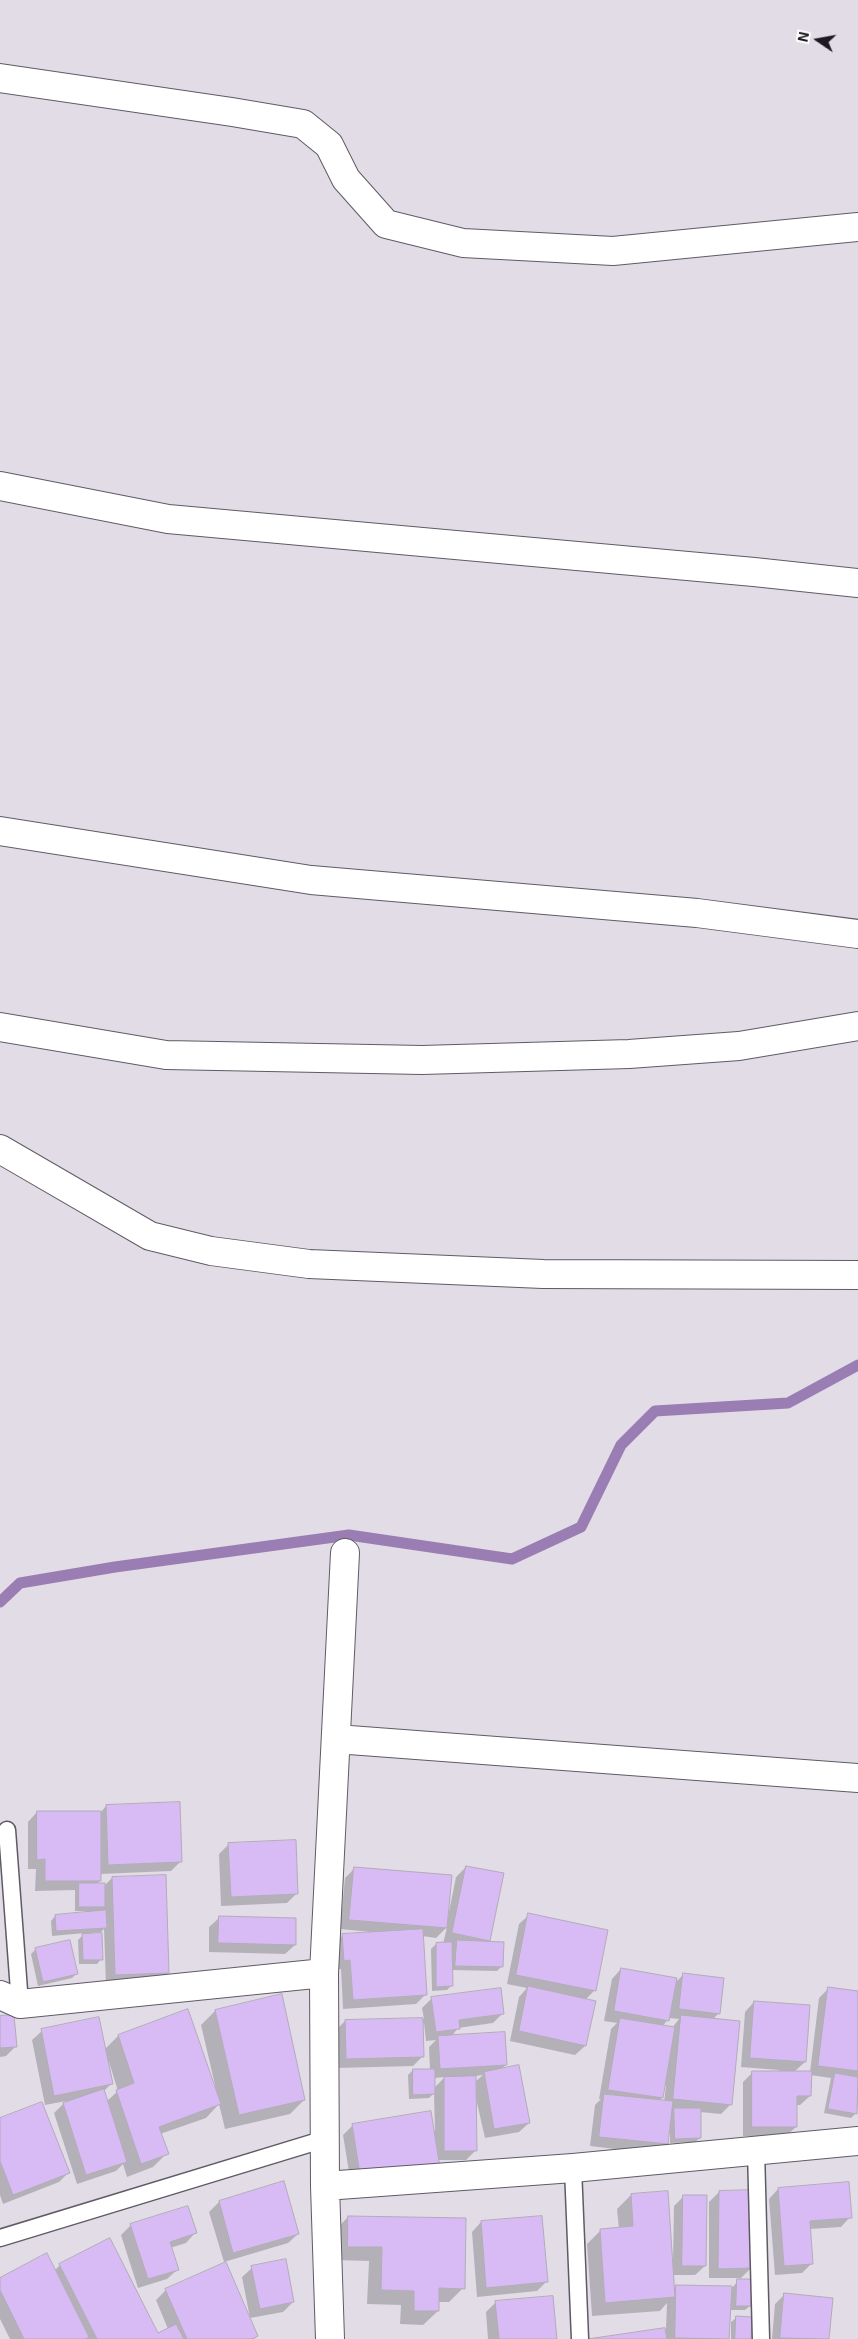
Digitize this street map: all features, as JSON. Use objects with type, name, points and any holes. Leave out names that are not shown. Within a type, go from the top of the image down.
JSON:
[{"type":"street","points":[[0,78],[303,124],[329,145],[346,178],[386,224],[463,243],[613,251],[858,227]]},
{"type":"street","points":[[0,486],[168,519],[754,572],[858,584]]},
{"type":"street","points":[[0,830],[311,880],[696,913],[858,934]]},
{"type":"street","points":[[0,1027],[166,1055],[422,1060],[629,1054],[720,1047],[858,1026]]},
{"type":"street","points":[[0,1149],[150,1236],[211,1251],[309,1264],[543,1274],[858,1275]]},
{"type":"street","points":[[330,2339],[325,2186],[324,1973],[345,1553]]},
{"type":"street","points":[[336,1739],[858,1778]]},
{"type":"street","points":[[10,2000],[324,1973]]},
{"type":"street","points":[[325,2186],[573,2168],[858,2141]]},
{"type":"lane","points":[[7,1830],[10,2000]]},
{"type":"lane","points":[[0,2238],[325,2139]]},
{"type":"lane","points":[[756,2150],[760,2339]]},
{"type":"lane","points":[[573,2168],[580,2339]]},
{"type":"building","points":[[180,1802],[182,1862],[108,1865],[106,1805]]},
{"type":"building","points":[[37,1811],[101,1811],[101,1881],[45,1881],[45,1859],[37,1860]]},
{"type":"building","points":[[296,1840],[298,1894],[231,1897],[228,1843]]},
{"type":"building","points":[[466,1866],[504,1873],[490,1941],[452,1933]]},
{"type":"building","points":[[354,1867],[452,1875],[447,1928],[349,1920]]},
{"type":"building","points":[[166,1875],[169,1973],[115,1975],[112,1877]]},
{"type":"building","points":[[79,1883],[105,1883],[105,1907],[79,1907]]},
{"type":"building","points":[[106,1910],[107,1928],[56,1931],[55,1915]]},
{"type":"building","points":[[528,1913],[608,1930],[596,1991],[516,1975]]},
{"type":"building","points":[[219,1916],[296,1918],[296,1945],[218,1943]]},
{"type":"building","points":[[423,1929],[427,1995],[353,2000],[350,1960],[344,1961],[342,1934]]},
{"type":"building","points":[[102,1933],[103,1960],[83,1960],[82,1934]]},
{"type":"building","points":[[70,1940],[78,1974],[43,1982],[35,1948]]},
{"type":"building","points":[[457,1940],[504,1942],[503,1967],[455,1966]]},
{"type":"building","points":[[452,1942],[453,1986],[436,1987],[436,1943]]},
{"type":"building","points":[[621,1968],[677,1978],[669,2021],[614,2011]]},
{"type":"building","points":[[683,1973],[724,1978],[720,2014],[679,2009]]},
{"type":"building","points":[[528,1986],[596,2001],[586,2046],[519,2031]]},
{"type":"building","points":[[828,1987],[858,1991],[858,2071],[818,2066]]},
{"type":"building","points":[[501,1988],[504,2014],[459,2020],[460,2029],[436,2032],[431,1997]]},
{"type":"building","points":[[282,1994],[305,2100],[239,2115],[215,2010]]},
{"type":"building","points":[[754,2001],[810,2005],[806,2062],[750,2058]]},
{"type":"building","points":[[188,2009],[221,2104],[159,2127],[169,2154],[141,2164],[116,2090],[134,2083],[118,2035]]},
{"type":"building","points":[[14,2015],[17,2047],[0,2048],[0,2016]]},
{"type":"building","points":[[681,2015],[740,2021],[732,2105],[673,2099]]},
{"type":"building","points":[[99,2017],[113,2084],[54,2096],[41,2029]]},
{"type":"building","points":[[423,2018],[424,2057],[346,2059],[345,2020]]},
{"type":"building","points":[[620,2018],[675,2027],[663,2098],[608,2090]]},
{"type":"building","points":[[505,2032],[507,2065],[440,2069],[438,2036]]},
{"type":"building","points":[[519,2065],[530,2123],[494,2129],[484,2072]]},
{"type":"building","points":[[413,2069],[435,2069],[435,2094],[413,2095]]},
{"type":"building","points":[[752,2071],[812,2071],[811,2096],[797,2096],[797,2127],[752,2127]]},
{"type":"building","points":[[835,2073],[858,2077],[857,2114],[828,2109]]},
{"type":"building","points":[[476,2076],[477,2151],[444,2151],[444,2077]]},
{"type":"building","points":[[104,2089],[127,2162],[86,2175],[63,2103]]},
{"type":"building","points":[[604,2094],[673,2101],[668,2144],[599,2137]]},
{"type":"building","points":[[42,2102],[70,2173],[13,2195],[0,2161],[0,2118]]},
{"type":"building","points":[[674,2108],[701,2108],[701,2138],[675,2139]]},
{"type":"building","points":[[431,2111],[440,2168],[361,2181],[352,2124]]},
{"type":"building","points":[[284,2181],[299,2234],[233,2253],[219,2201]]},
{"type":"building","points":[[849,2182],[852,2218],[810,2221],[813,2264],[784,2266],[778,2188]]},
{"type":"building","points":[[752,2190],[752,2268],[718,2269],[719,2191]]},
{"type":"building","points":[[668,2191],[675,2297],[605,2303],[600,2229],[633,2226],[631,2194]]},
{"type":"building","points":[[683,2195],[707,2195],[706,2266],[682,2266]]},
{"type":"building","points":[[188,2206],[197,2233],[170,2242],[179,2270],[148,2279],[130,2224]]},
{"type":"building","points":[[348,2216],[466,2218],[465,2289],[439,2288],[439,2311],[414,2311],[414,2291],[381,2290],[382,2247],[348,2247]]},
{"type":"building","points":[[542,2216],[548,2282],[486,2288],[481,2221]]},
{"type":"building","points":[[110,2238],[158,2333],[176,2324],[184,2339],[97,2339],[59,2264]]},
{"type":"building","points":[[47,2253],[89,2337],[86,2339],[24,2339],[0,2290],[0,2278]]},
{"type":"building","points":[[286,2259],[294,2302],[260,2309],[251,2266]]},
{"type":"building","points":[[226,2262],[258,2336],[252,2339],[187,2339],[165,2289]]},
{"type":"building","points":[[737,2279],[752,2279],[751,2306],[736,2306]]},
{"type":"building","points":[[676,2285],[732,2286],[729,2339],[675,2338]]},
{"type":"building","points":[[784,2293],[833,2298],[829,2339],[780,2338]]},
{"type":"building","points":[[553,2296],[557,2339],[499,2339],[495,2301]]},
{"type":"building","points":[[736,2316],[752,2317],[751,2339],[735,2339]]},
{"type":"building","points":[[665,2328],[667,2339],[588,2339]]},
{"type":"waterway","points":[[0,1602],[20,1583],[115,1567],[349,1535],[512,1559],[581,1527],[621,1445],[655,1411],[788,1403],[858,1365]]}]
